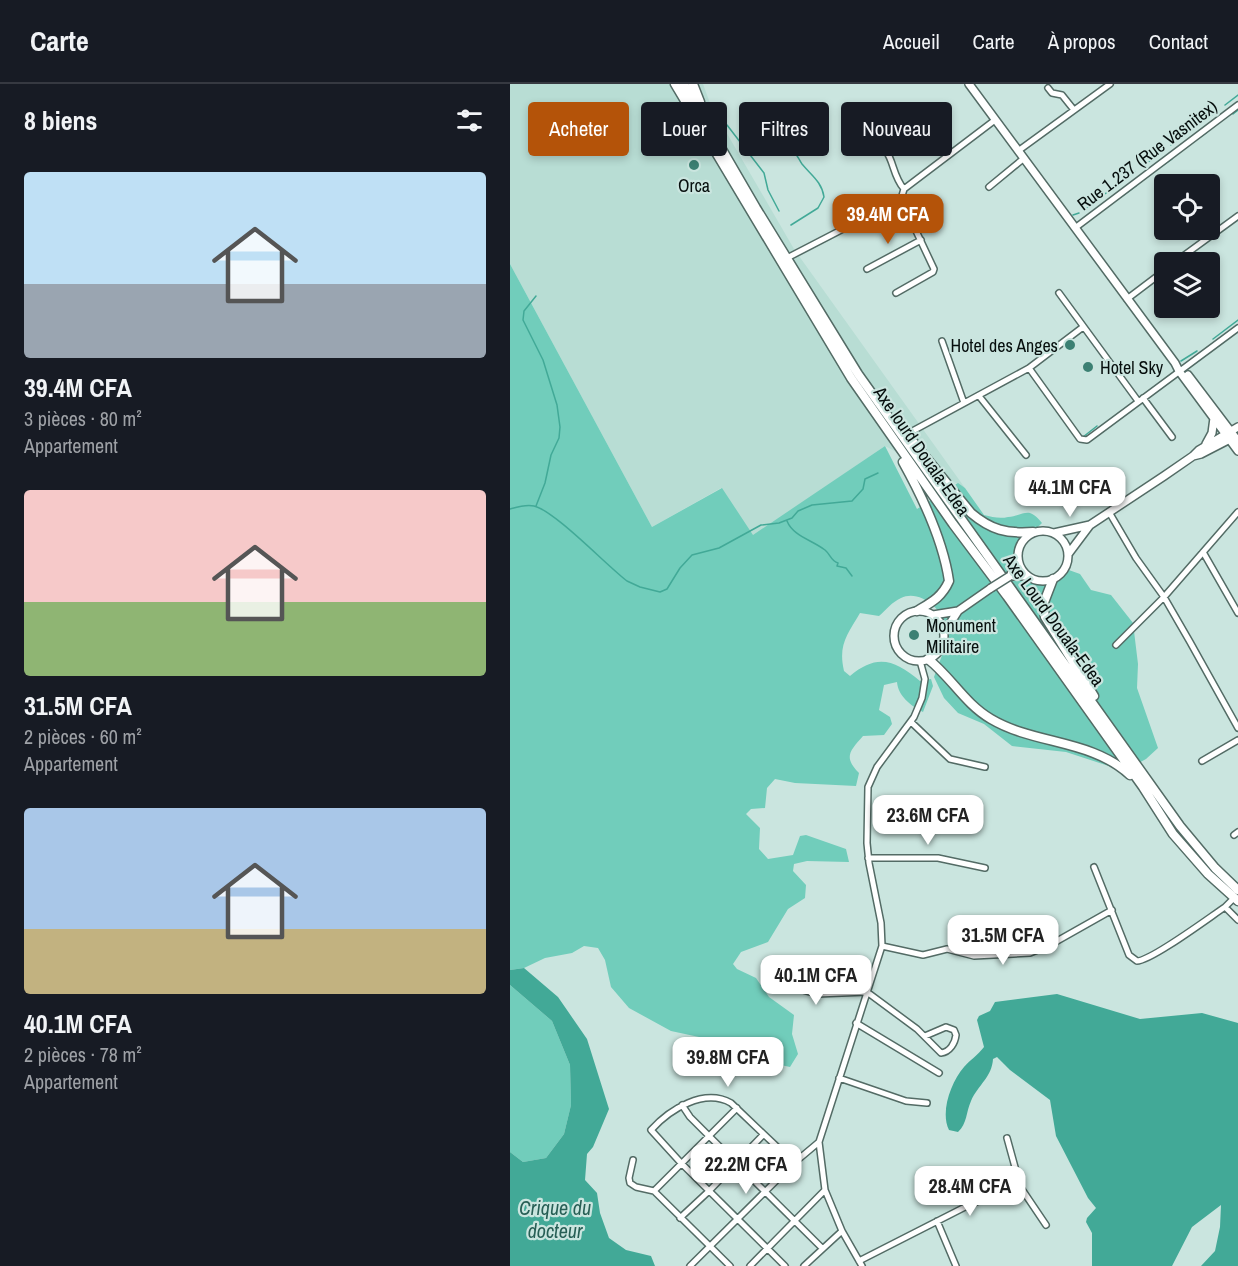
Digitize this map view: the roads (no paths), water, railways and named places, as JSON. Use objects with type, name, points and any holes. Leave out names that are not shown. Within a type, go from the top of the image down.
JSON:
[{"type":"highway","points":[[693,84],[700,102]]},
{"type":"highway","name":"Axe Lourd Douala-Edea","points":[[678,85],[690,102]]},
{"type":"highway","name":"Axe lourd Douala-Edea","points":[[678,85],[821,331],[1143,787],[1173,834],[1208,874],[1237,896]]},
{"type":"highway","name":"Axe Lourd Douala-Edea","points":[[726,156],[887,422],[1115,733],[1179,826],[1237,896]]},
{"type":"highway","points":[[887,422],[907,434],[971,513],[981,522],[1003,532],[1033,532]]},
{"type":"highway","points":[[887,422],[937,535],[948,570],[949,581],[944,593],[937,600],[917,610]]},
{"type":"highway","points":[[1053,579],[1043,605],[1045,618],[1088,684],[1115,733]]},
{"type":"highway","points":[[924,660],[939,668],[971,704],[990,719],[1023,732],[1097,753],[1120,767],[1143,787]]},
{"type":"main road","points":[[969,84],[1175,363],[1233,435],[1238,451]]},
{"type":"main road","points":[[1181,370],[1214,418],[1233,435]]},
{"type":"main road","points":[[1018,559],[1020,566],[1028,576],[1036,580],[1053,579],[1066,569],[1069,553],[1090,525],[1193,456],[1204,446],[1212,433],[1214,418]]},
{"type":"main road","points":[[1204,446],[1233,435]]},
{"type":"main road","points":[[1193,456],[1201,454],[1233,435]]},
{"type":"main road","points":[[1010,576],[1018,559],[1020,545],[1033,532],[1042,530],[1054,533],[1090,525]]},
{"type":"main road","points":[[1054,533],[1066,544],[1069,553]]},
{"type":"main road","points":[[958,611],[933,615],[917,610],[909,612],[897,624],[894,640],[903,655],[924,660],[938,651],[944,640],[947,625],[958,611],[1010,576],[1028,576]]},
{"type":"main road","points":[[933,615],[940,623],[944,633]]},
{"type":"street","points":[[1018,151],[1110,84]]},
{"type":"street","points":[[1048,88],[1052,93],[1062,95],[1074,110]]},
{"type":"street","name":"Rue 1.237 (Rue Vasnitex)","points":[[1075,228],[1238,105]]},
{"type":"street","points":[[896,293],[933,272],[934,269],[902,200],[904,189],[995,120]]},
{"type":"street","points":[[888,156],[894,175],[904,189]]},
{"type":"street","points":[[989,187],[1023,159]]},
{"type":"street","points":[[787,258],[902,200]]},
{"type":"street","points":[[1189,252],[1238,216]]},
{"type":"street","points":[[867,269],[921,240]]},
{"type":"street","points":[[1127,298],[1154,278]]},
{"type":"street","points":[[1059,293],[1083,327],[1172,437]]},
{"type":"street","points":[[907,434],[1029,368],[1083,327]]},
{"type":"street","points":[[1029,368],[1080,439],[1090,438],[1238,327]]},
{"type":"street","points":[[942,341],[964,403]]},
{"type":"street","points":[[979,396],[1026,454]]},
{"type":"street","points":[[1109,512],[1136,558],[1164,597],[1238,728]]},
{"type":"street","points":[[1116,645],[1164,597],[1238,512]]},
{"type":"street","points":[[1203,552],[1238,613]]},
{"type":"street","points":[[924,660],[925,690],[911,722],[877,767],[868,787],[866,807],[868,858],[881,923],[882,946],[819,1142],[825,1190],[842,1231],[860,1264],[937,1221],[1015,1185],[1017,1182]]},
{"type":"street","points":[[911,722],[950,759],[985,767]]},
{"type":"street","points":[[1202,761],[1238,740]]},
{"type":"street","points":[[868,858],[938,858],[985,868]]},
{"type":"street","points":[[1094,867],[1129,955],[1141,961],[1225,907],[1237,896]]},
{"type":"street","points":[[1225,907],[1238,920]]},
{"type":"street","points":[[882,946],[923,955],[947,950],[974,956],[1030,953],[1050,945],[1112,910]]},
{"type":"street","points":[[770,981],[817,994],[867,992],[925,1036],[938,1051],[944,1053],[953,1044],[956,1035],[954,1030],[946,1027],[925,1036]]},
{"type":"street","points":[[856,1023],[939,1072]]},
{"type":"street","points":[[839,1078],[906,1101],[927,1102]]},
{"type":"street","points":[[785,1266],[651,1130],[673,1110],[711,1098],[719,1098],[731,1103],[794,1163]]},
{"type":"street","points":[[682,1106],[690,1117],[822,1248]]},
{"type":"street","points":[[654,1191],[736,1108]]},
{"type":"street","points":[[680,1218],[763,1135]]},
{"type":"street","points":[[1007,1138],[1018,1178],[1017,1182],[1046,1225]]},
{"type":"street","points":[[690,1266],[794,1163],[819,1142]]},
{"type":"street","points":[[633,1160],[630,1183],[636,1187],[654,1191],[730,1266]]},
{"type":"street","points":[[750,1266],[825,1190]]},
{"type":"street","points":[[937,1221],[956,1266]]},
{"type":"street","points":[[804,1266],[842,1231]]},
{"type":"water","name":"Crique du docteur","points":[[524,968],[558,997],[587,1039],[609,1109],[593,1147],[587,1154],[585,1180],[597,1193],[600,1213],[609,1238],[626,1250],[651,1256],[655,1266],[510,1266],[510,1152],[523,1162],[546,1158],[564,1134],[571,1105],[570,1065],[552,1021],[510,985],[510,970]]},
{"type":"water","points":[[1057,994],[1140,1019],[1202,1013],[1238,1023],[1238,1266],[1201,1266],[1215,1251],[1220,1227],[1221,1205],[1192,1227],[1172,1266],[1092,1266],[1092,1233],[1086,1222],[1096,1208],[1088,1198],[1056,1136],[1050,1100],[1010,1070],[997,1057],[993,1059],[990,1071],[971,1101],[961,1129],[958,1132],[949,1130],[946,1106],[951,1089],[959,1073],[984,1047],[977,1020],[979,1016],[990,1011],[995,1002]]},
{"type":"waterway","points":[[1225,105],[1238,95]]},
{"type":"waterway","points":[[1233,114],[1238,110]]},
{"type":"waterway","points":[[1207,119],[1217,111]]},
{"type":"waterway","points":[[727,125],[764,173],[768,190],[779,211]]},
{"type":"waterway","points":[[1188,133],[1198,125]]},
{"type":"waterway","points":[[1199,138],[1206,133]]},
{"type":"waterway","points":[[1171,145],[1183,137]]},
{"type":"waterway","points":[[1158,155],[1164,150]]},
{"type":"waterway","points":[[791,225],[818,208],[824,197],[819,183],[797,156]]},
{"type":"waterway","points":[[1162,166],[1172,159]]},
{"type":"waterway","points":[[1147,163],[1151,160]]},
{"type":"waterway","points":[[1141,167],[1145,165]]},
{"type":"waterway","points":[[1123,181],[1135,172]]},
{"type":"waterway","points":[[1121,197],[1136,186]]},
{"type":"waterway","points":[[1102,196],[1113,188]]},
{"type":"waterway","points":[[1085,209],[1100,198]]},
{"type":"waterway","points":[[1073,215],[1079,213]]},
{"type":"waterway","points":[[536,296],[524,311],[523,320],[543,360],[557,405],[560,427],[559,438],[551,455],[545,483],[536,506]]},
{"type":"waterway","points":[[1213,339],[1238,320]]},
{"type":"waterway","points":[[1181,361],[1197,351]]},
{"type":"waterway","points":[[1083,437],[1097,426]]},
{"type":"waterway","points":[[510,509],[528,505],[543,510],[627,581],[660,592],[667,589],[680,568],[692,555],[719,548],[761,525],[779,523],[792,518],[798,511],[812,505],[852,501],[863,489],[865,479],[878,473]]},
{"type":"waterway","points":[[787,521],[803,537],[825,550],[838,563],[837,566],[846,568],[852,576]]},
{"type":"place","name":"Orca","points":[[694,165]]},
{"type":"place","name":"Hotel des Anges","points":[[1070,345]]},
{"type":"place","name":"Hotel Sky","points":[[1088,367]]},
{"type":"place","name":"Monument Militaire","points":[[914,635]]}]
